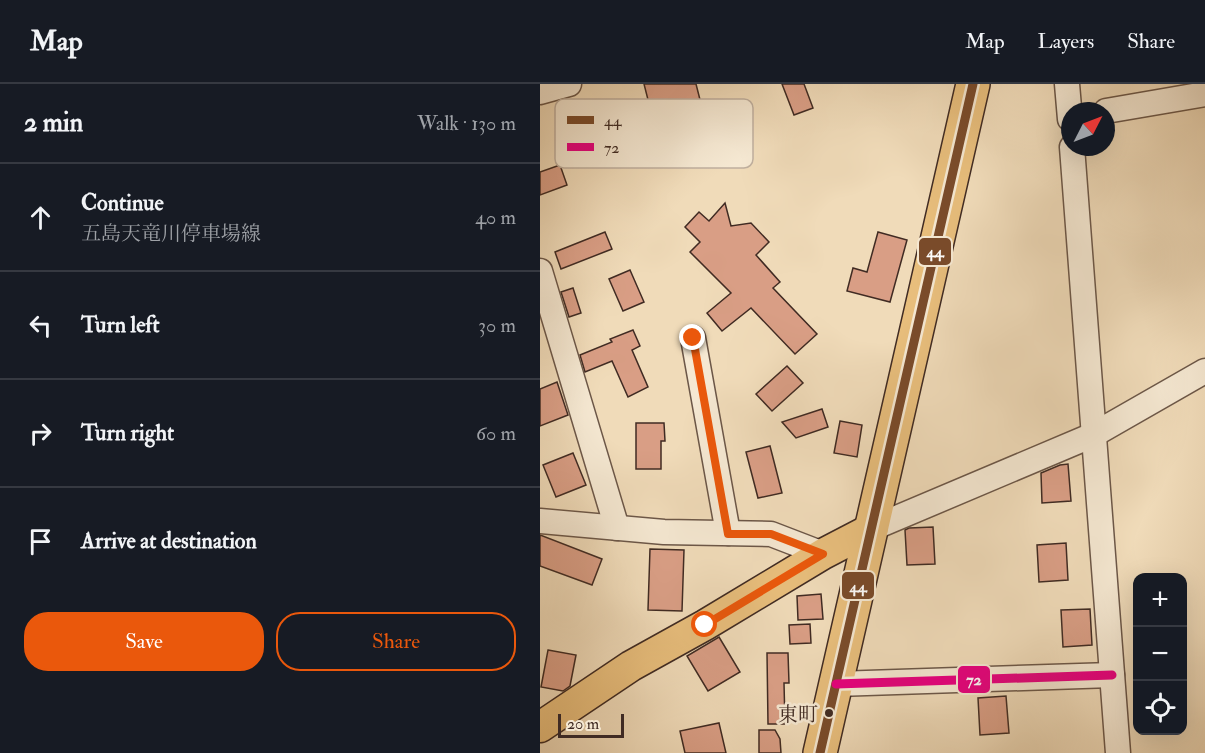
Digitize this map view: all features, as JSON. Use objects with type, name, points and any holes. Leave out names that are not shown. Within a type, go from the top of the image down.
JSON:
[{"type":"highway","points":[[820,753],[973,84]]},
{"type":"main road","points":[[540,727],[631,666],[705,625],[823,554],[873,528]]},
{"type":"street","points":[[540,92],[569,84]]},
{"type":"street","points":[[1067,84],[1069,102]]},
{"type":"street","points":[[1115,109],[1205,94]]},
{"type":"street","points":[[1073,156],[1118,753]]},
{"type":"street","points":[[540,271],[617,528]]},
{"type":"street","points":[[693,338],[728,534]]},
{"type":"street","points":[[873,528],[1093,435],[1204,374]]},
{"type":"street","points":[[540,521],[664,532],[771,534],[823,554]]},
{"type":"street","points":[[836,684],[1112,675]]},
{"type":"building","points":[[644,84],[696,84],[700,99],[648,99]]},
{"type":"building","points":[[782,84],[804,84],[813,108],[794,115]]},
{"type":"building","points":[[555,167],[561,168],[567,185],[540,195],[540,172]]},
{"type":"building","points":[[725,203],[731,226],[751,223],[769,242],[756,255],[780,282],[773,288],[817,334],[795,354],[751,308],[722,331],[707,313],[731,293],[690,252],[700,242],[685,227],[699,212],[709,221]]},
{"type":"building","points":[[605,232],[612,249],[561,269],[555,252]]},
{"type":"building","points":[[878,232],[907,240],[890,302],[847,291],[853,268],[867,272]]},
{"type":"building","points":[[630,270],[644,302],[623,311],[609,279]]},
{"type":"building","points":[[573,288],[581,313],[569,317],[561,292]]},
{"type":"building","points":[[633,330],[640,346],[632,350],[648,387],[628,397],[612,361],[585,372],[580,355],[612,342],[610,339]]},
{"type":"building","points":[[787,366],[803,383],[772,411],[756,394]]},
{"type":"building","points":[[557,382],[568,415],[540,426],[540,389]]},
{"type":"building","points":[[822,409],[828,427],[796,438],[782,422]]},
{"type":"building","points":[[840,421],[862,425],[857,457],[834,453]]},
{"type":"building","points":[[636,423],[664,423],[665,441],[661,441],[661,469],[636,469]]},
{"type":"building","points":[[770,446],[782,493],[758,498],[746,452]]},
{"type":"building","points":[[573,453],[586,485],[556,497],[543,465]]},
{"type":"building","points":[[1068,464],[1071,501],[1042,503],[1041,473]]},
{"type":"building","points":[[933,527],[935,564],[907,565],[905,530]]},
{"type":"building","points":[[540,535],[602,559],[592,585],[540,566]]},
{"type":"building","points":[[1066,543],[1068,580],[1039,582],[1037,545]]},
{"type":"building","points":[[650,549],[684,550],[682,611],[648,610]]},
{"type":"building","points":[[821,594],[823,619],[798,620],[797,596]]},
{"type":"building","points":[[1090,609],[1092,645],[1063,647],[1061,610]]},
{"type":"building","points":[[810,624],[811,643],[790,644],[789,625]]},
{"type":"building","points":[[719,637],[740,672],[708,691],[687,656]]},
{"type":"building","points":[[548,650],[576,655],[570,686],[563,691],[541,687]]},
{"type":"building","points":[[767,653],[788,653],[789,683],[784,683],[785,724],[768,724]]},
{"type":"building","points":[[1006,696],[1009,733],[980,735],[978,698]]},
{"type":"building","points":[[719,723],[726,753],[685,753],[680,731]]},
{"type":"building","points":[[759,730],[775,730],[780,739],[781,753],[759,753]]},
{"type":"transit line","name":"44","points":[[820,753],[973,84]]},
{"type":"transit line","name":"72","points":[[836,684],[1112,675]]},
{"type":"place","name":"東町","points":[[829,713]]},
{"type":"route","points":[[693,338],[728,534],[771,534],[823,554],[705,625]]}]
